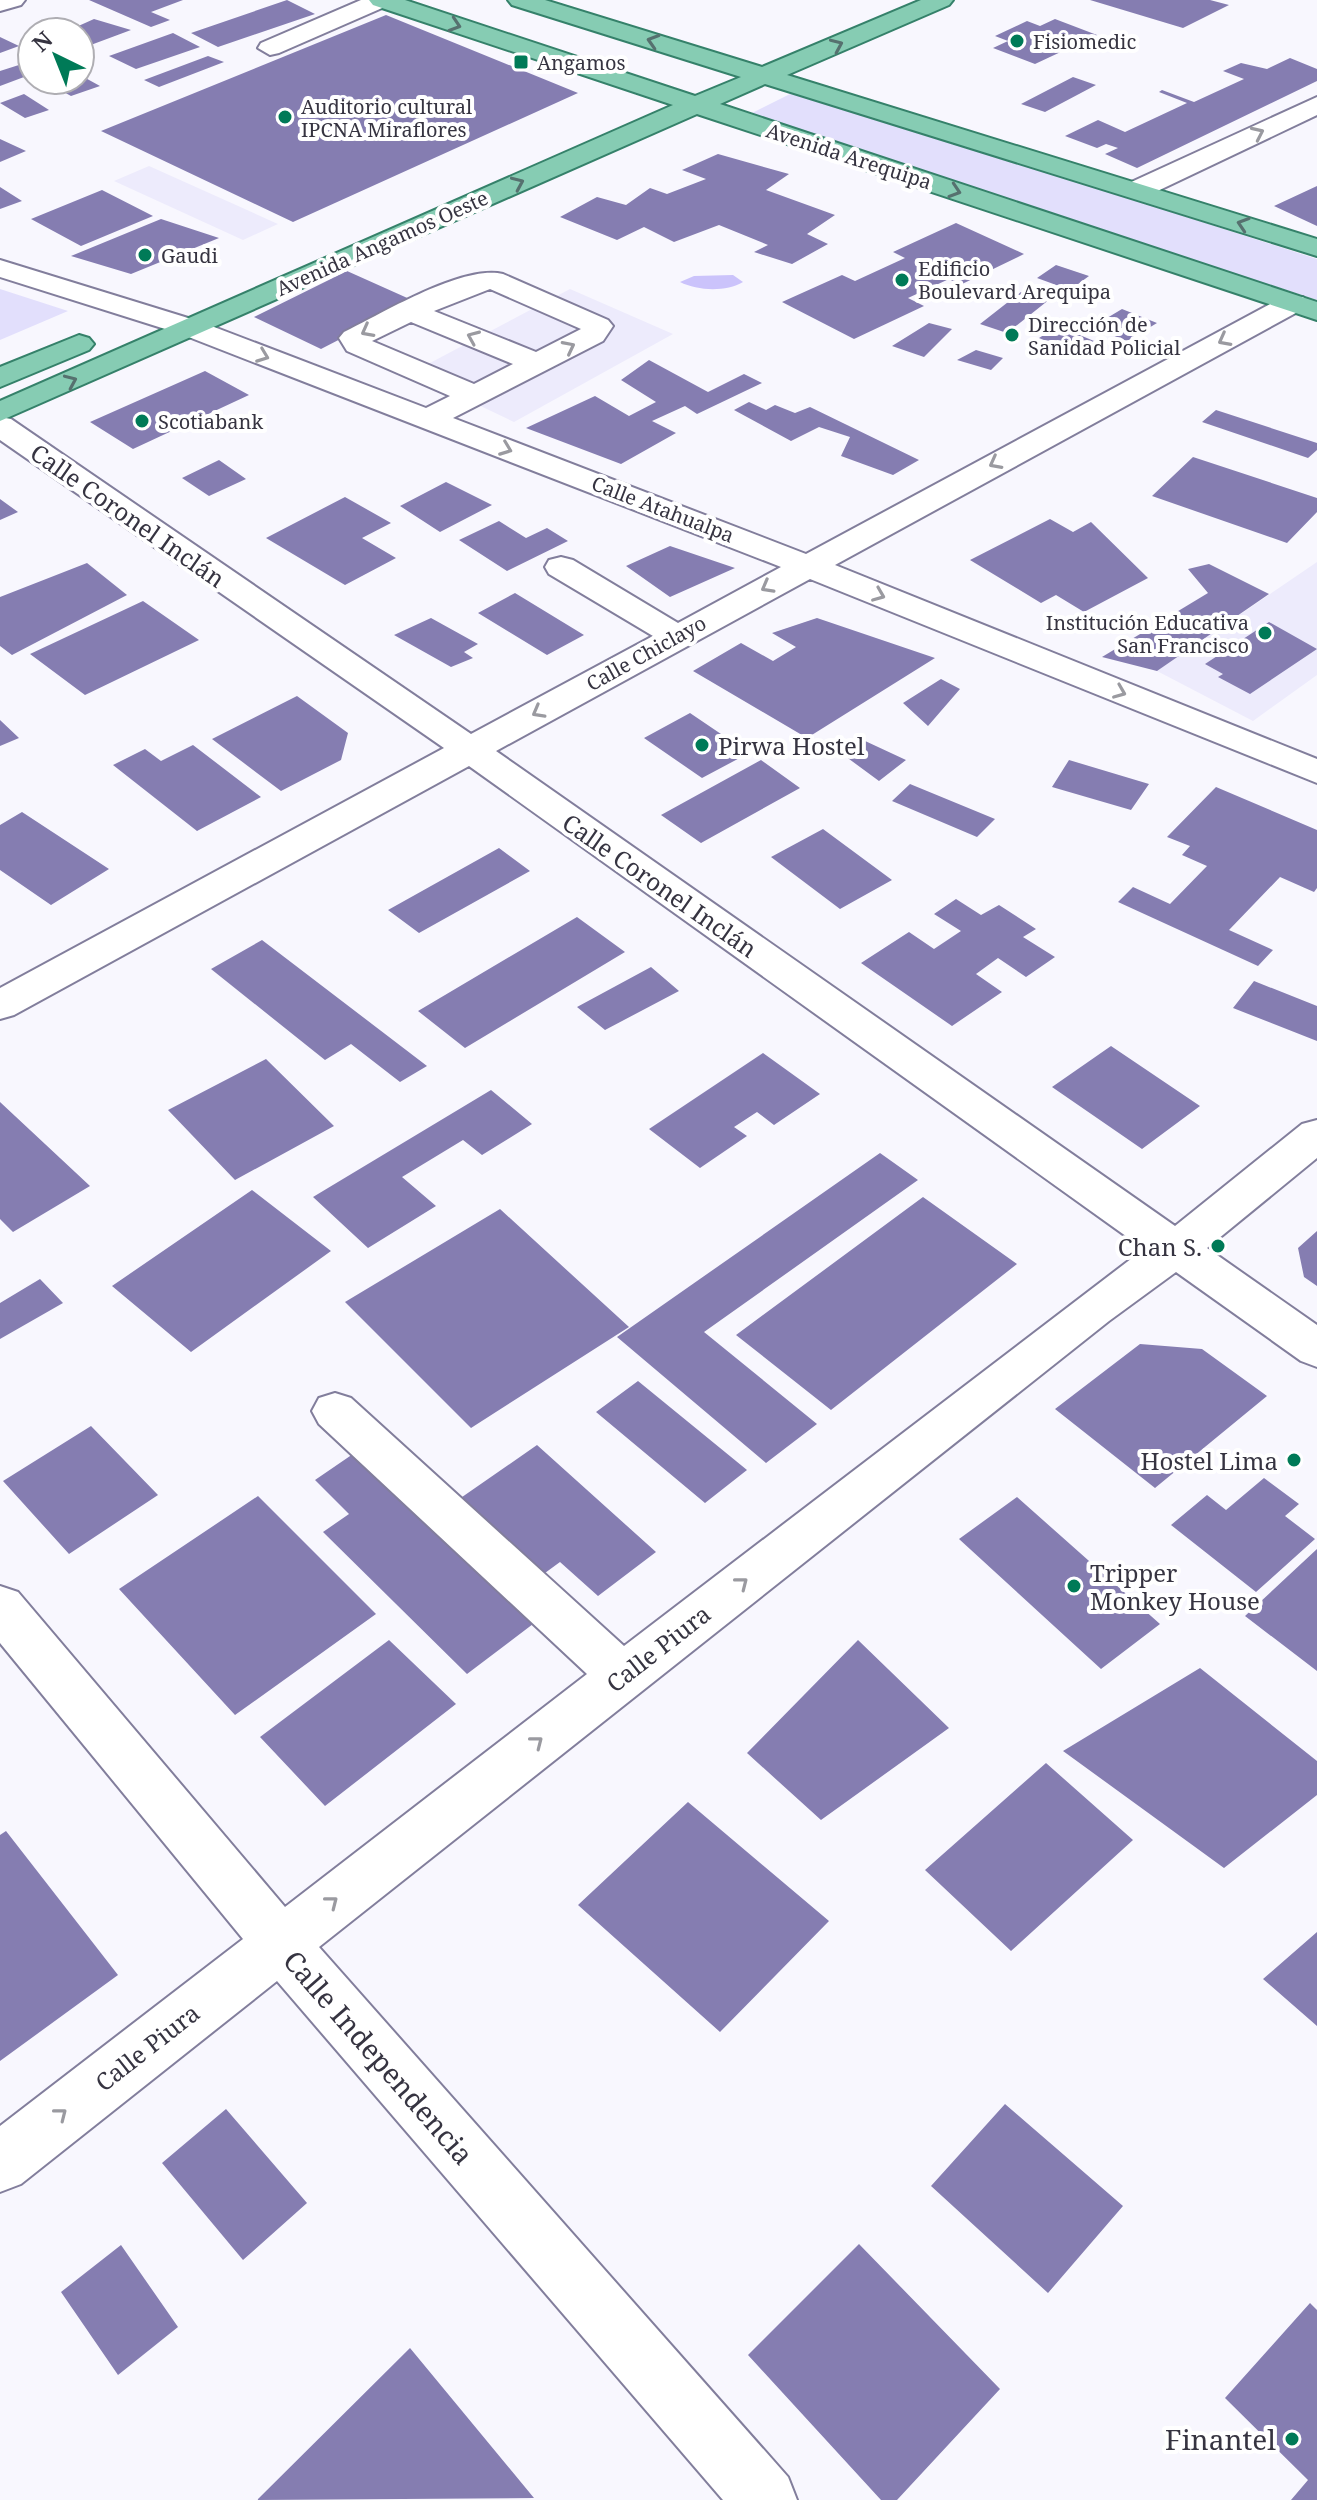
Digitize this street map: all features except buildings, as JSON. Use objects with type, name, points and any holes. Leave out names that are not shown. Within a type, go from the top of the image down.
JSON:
[{"type":"main road","name":"Avenida Arequipa","points":[[381,0],[1305,307]]},
{"type":"main road","points":[[520,0],[1317,248]]},
{"type":"main road","name":"Avenida Angamos Oeste","points":[[0,412],[191,312],[765,76],[941,0]]},
{"type":"main road","name":"Avenida Angamos Oeste","points":[[496,164],[754,52]]},
{"type":"main road","points":[[0,378],[148,315]]},
{"type":"street","points":[[0,4],[13,0]]},
{"type":"street","points":[[270,48],[381,0]]},
{"type":"street","points":[[1137,190],[1317,105]]},
{"type":"street","name":"Calle Atahualpa","points":[[0,268],[148,315],[191,312],[428,419],[806,565],[1317,772]]},
{"type":"street","points":[[428,419],[593,335],[598,326],[493,280],[477,281],[354,338],[357,345],[474,395]]},
{"type":"street","name":"Calle Chiclayo","points":[[0,1005],[806,565],[1305,307]]},
{"type":"street","points":[[409,311],[536,363]]},
{"type":"street","name":"Calle Coronel Inclán","points":[[0,426],[469,749],[1317,1349]]},
{"type":"street","points":[[561,567],[676,636]]},
{"type":"street","name":"Calle Piura","points":[[0,2163],[1093,1309],[1176,1249],[1317,1135]]},
{"type":"street","points":[[335,1411],[623,1676]]},
{"type":"street","name":"Calle Independencia","points":[[0,1607],[280,1942],[765,2500]]},
{"type":"shaded area","points":[[790,94],[812,96],[1317,259],[1317,300],[757,119],[752,113]]},
{"type":"shaded area","points":[[149,166],[278,224],[243,240],[114,181]]},
{"type":"shaded area","points":[[733,275],[743,282],[712,289],[680,282],[694,276]]},
{"type":"shaded area","points":[[0,289],[68,311],[0,340]]},
{"type":"shaded area","points":[[570,289],[673,334],[514,422],[411,373]]},
{"type":"shaded area","name":"Institución Educativa San Francisco","points":[[1317,562],[1317,675],[1253,721],[1157,671]]},
{"type":"place","name":"Fisiomedic","points":[[1017,41]]},
{"type":"place","name":"Angamos","points":[[521,62]]},
{"type":"place","name":"Auditorio cultural IPCNA Miraflores","points":[[285,117]]},
{"type":"place","name":"Gaudi","points":[[145,255]]},
{"type":"place","name":"Edificio Boulevard Arequipa","points":[[902,280]]},
{"type":"place","name":"Dirección de Sanidad Policial","points":[[1012,335]]},
{"type":"place","name":"Scotiabank","points":[[142,421]]},
{"type":"place","name":"Institución Educativa San Francisco","points":[[1265,633]]},
{"type":"place","name":"Pirwa Hostel","points":[[702,745]]},
{"type":"place","name":"Chan S.","points":[[1218,1246]]},
{"type":"place","name":"Hostel Lima","points":[[1294,1460]]},
{"type":"place","name":"Tripper Monkey House","points":[[1074,1586]]},
{"type":"place","name":"Finantel","points":[[1292,2439]]}]
